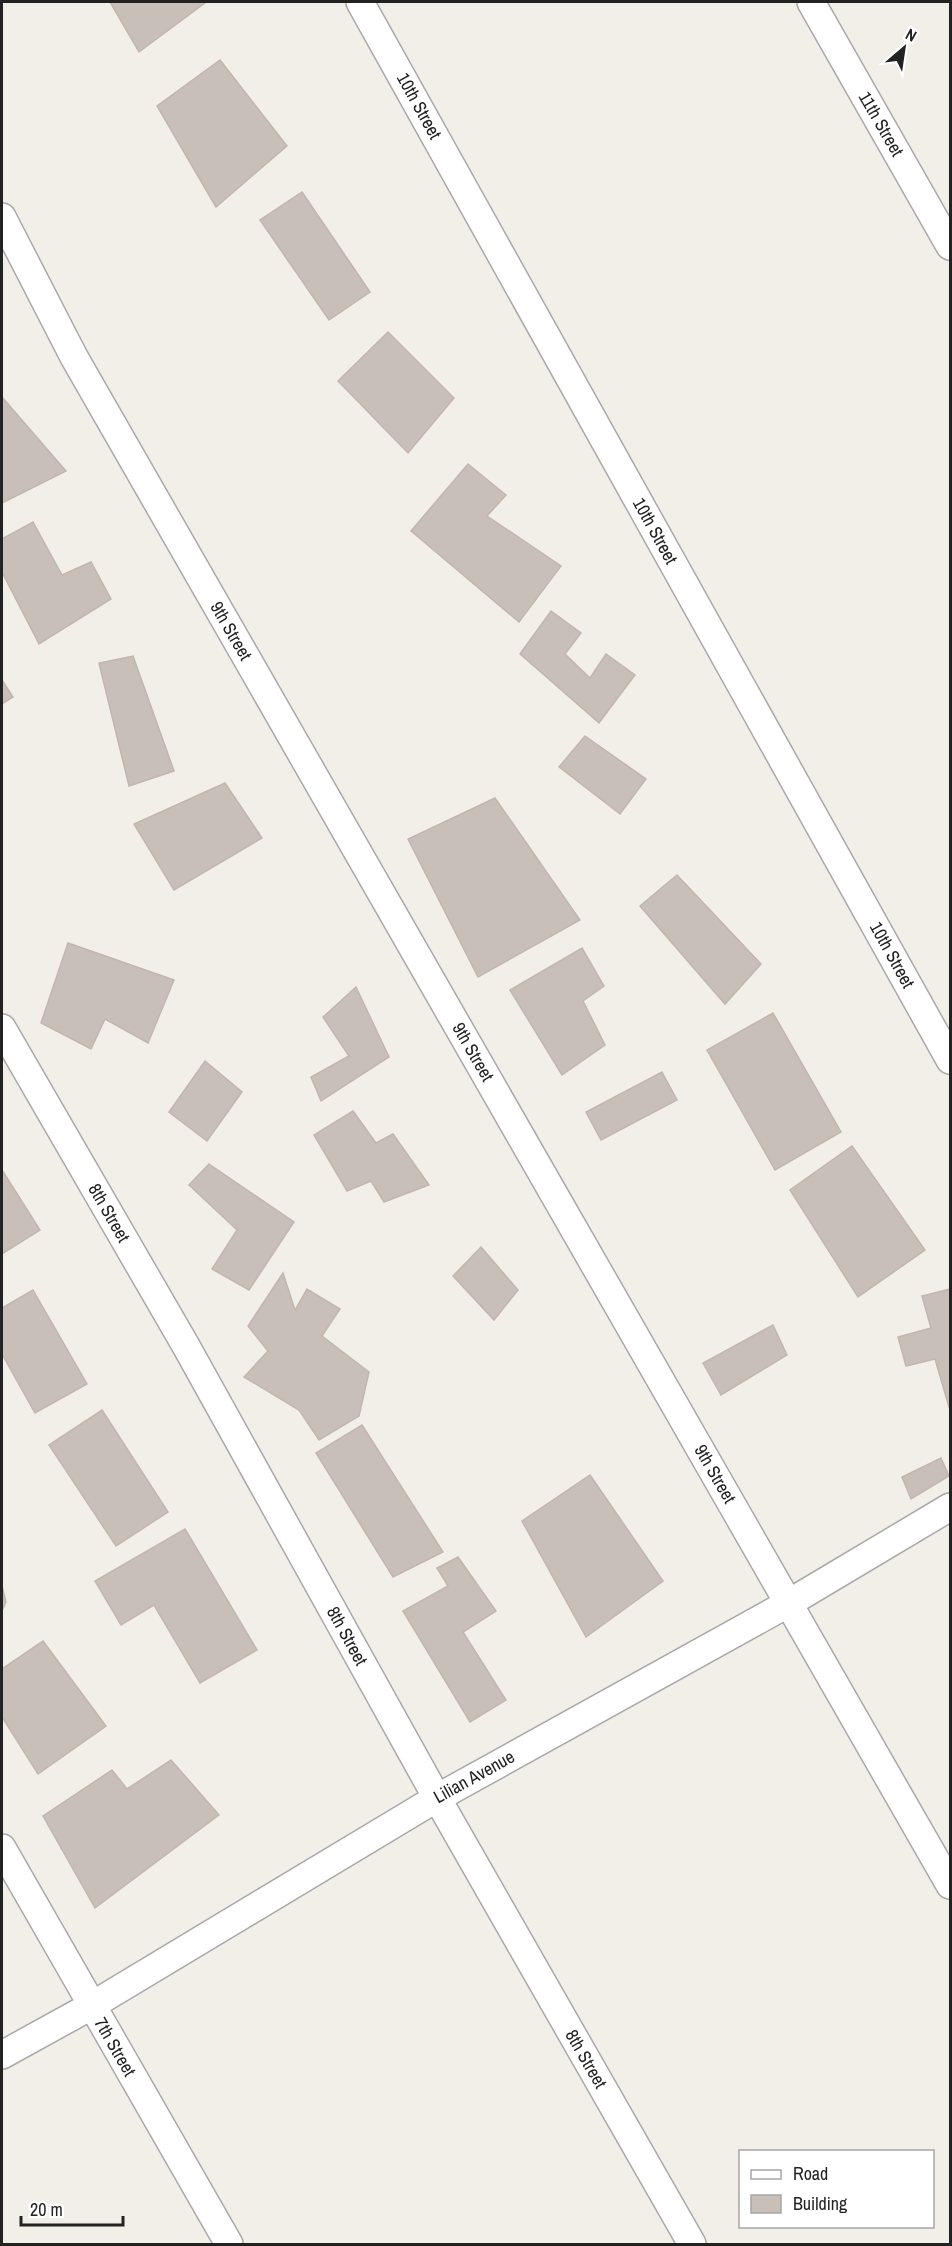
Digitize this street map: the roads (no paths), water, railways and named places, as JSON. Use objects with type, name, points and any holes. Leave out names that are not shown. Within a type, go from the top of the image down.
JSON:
[{"type":"street","name":"10th Street","points":[[360,2],[951,1060]]},
{"type":"street","name":"11th Street","points":[[811,2],[951,246]]},
{"type":"street","name":"9th Street","points":[[2,217],[80,367],[951,1885]]},
{"type":"street","name":"8th Street","points":[[2,1028],[186,1346],[437,1798],[692,2244]]},
{"type":"street","name":"Lilian Avenue","points":[[2,2055],[91,2006],[437,1798],[789,1603],[951,1507]]},
{"type":"street","name":"7th Street","points":[[2,1848],[229,2244]]}]
